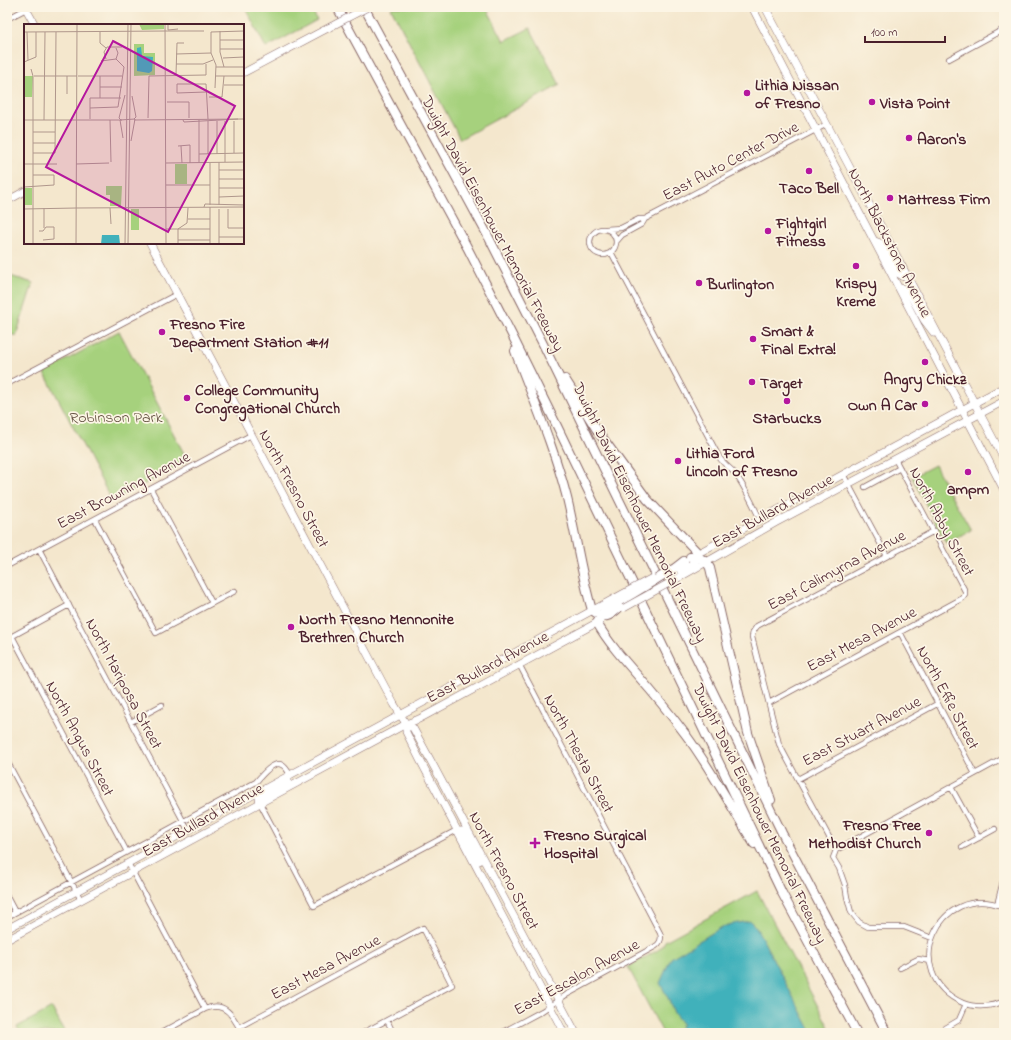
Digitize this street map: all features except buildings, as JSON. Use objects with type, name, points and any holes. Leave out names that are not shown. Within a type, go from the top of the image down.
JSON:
[{"type":"highway","name":"Dwight David Eisenhower Memorial Freeway","points":[[337,7],[467,247],[511,333],[782,893],[857,1033]]},
{"type":"highway","name":"Dwight David Eisenhower Memorial Freeway","points":[[364,7],[488,236],[543,344],[782,833],[887,1033]]},
{"type":"highway","points":[[511,333],[514,349],[560,474],[572,518],[592,610],[596,614],[601,631],[653,693],[708,766],[782,893]]},
{"type":"highway","points":[[543,344],[593,424],[626,472],[692,557],[694,563],[676,571],[638,596],[608,608],[598,619]]},
{"type":"highway","points":[[692,557],[707,562],[710,568],[748,733],[782,833]]},
{"type":"highway","points":[[676,571],[692,557]]},
{"type":"highway","points":[[598,619],[610,616],[621,603]]},
{"type":"main road","points":[[244,72],[368,7]]},
{"type":"main road","name":"North Blackstone Avenue","points":[[752,7],[900,288],[1004,490]]},
{"type":"main road","name":"North Blackstone Avenue","points":[[765,7],[1004,459]]},
{"type":"main road","points":[[26,8],[34,24]]},
{"type":"main road","points":[[7,201],[24,192]]},
{"type":"main road","points":[[874,241],[882,244],[899,274],[907,277]]},
{"type":"main road","name":"North Fresno Street","points":[[151,244],[400,714],[406,724],[413,728],[576,1033]]},
{"type":"main road","points":[[900,288],[905,289],[924,320],[947,350]]},
{"type":"main road","name":"East Bullard Avenue","points":[[692,557],[1004,387]]},
{"type":"main road","name":"East Bullard Avenue","points":[[676,571],[707,562],[775,523],[1004,401]]},
{"type":"main road","name":"East Bullard Avenue","points":[[7,929],[592,610],[621,603]]},
{"type":"main road","name":"East Bullard Avenue","points":[[7,940],[406,724],[419,719],[598,619]]},
{"type":"main road","name":"North Fresno Street","points":[[406,724],[406,732],[564,1033]]},
{"type":"main road","points":[[260,803],[259,799],[261,797],[288,782],[290,775]]},
{"type":"main road","points":[[457,830],[462,831],[486,873],[493,877]]},
{"type":"street","points":[[7,19],[26,8]]},
{"type":"street","points":[[949,59],[1004,29]]},
{"type":"street","name":"East Auto Center Drive","points":[[606,229],[621,228],[645,219],[827,124]]},
{"type":"street","name":"East Auto Center Drive","points":[[616,242],[622,235],[642,224],[645,219]]},
{"type":"street","points":[[599,229],[606,229],[614,235],[616,242],[611,252],[606,254],[598,254],[594,252],[590,245],[590,237],[599,229]]},
{"type":"street","points":[[611,252],[719,457],[725,466],[732,470],[738,478],[760,519]]},
{"type":"street","points":[[7,384],[177,294]]},
{"type":"street","name":"East Browning Avenue","points":[[7,566],[251,435]]},
{"type":"street","name":"North Abby Street","points":[[895,459],[965,591],[965,595]]},
{"type":"street","points":[[865,487],[900,468]]},
{"type":"street","points":[[844,474],[887,556]]},
{"type":"street","points":[[151,489],[212,603]]},
{"type":"street","points":[[95,519],[156,633],[235,591]]},
{"type":"street","name":"East Calimyrna Avenue","points":[[769,703],[752,637],[757,626],[934,531]]},
{"type":"street","name":"North Mariposa Street","points":[[39,549],[188,830]]},
{"type":"street","name":"East Mesa Avenue","points":[[769,703],[963,598],[965,595]]},
{"type":"street","points":[[7,639],[69,605]]},
{"type":"street","name":"North Effie Street","points":[[900,632],[975,774]]},
{"type":"street","name":"North Angus Street","points":[[12,636],[127,852]]},
{"type":"street","name":"North Thesta Street","points":[[519,664],[660,933],[661,940]]},
{"type":"street","points":[[769,703],[779,744],[836,850]]},
{"type":"street","name":"East Stuart Avenue","points":[[798,779],[937,704]]},
{"type":"street","points":[[131,722],[162,705]]},
{"type":"street","points":[[932,938],[904,927],[868,927],[859,922],[851,912],[845,885],[839,868],[833,858],[836,850],[1004,758]]},
{"type":"street","points":[[7,761],[81,900]]},
{"type":"street","points":[[7,917],[256,782],[272,766],[276,764],[283,765],[290,775]]},
{"type":"street","points":[[951,787],[979,838]]},
{"type":"street","points":[[260,803],[314,906],[457,830]]},
{"type":"street","points":[[962,847],[996,829]]},
{"type":"street","points":[[128,863],[205,1009]]},
{"type":"street","points":[[997,905],[1004,880]]},
{"type":"street","points":[[7,897],[15,912]]},
{"type":"street","points":[[1004,908],[987,902],[967,904],[958,908],[949,913],[942,920],[932,938],[930,949],[930,961],[933,973],[942,988],[955,999],[966,1004],[978,1006],[989,1006],[1004,1001]]},
{"type":"street","name":"East Mesa Avenue","points":[[239,1027],[423,928],[452,985],[387,1020]]},
{"type":"street","name":"East Escalon Avenue","points":[[501,1033],[656,946],[661,940]]},
{"type":"street","points":[[900,968],[918,959],[930,961]]},
{"type":"street","points":[[937,1033],[959,1020],[966,1004]]},
{"type":"street","points":[[160,1033],[213,1006],[218,1006],[231,1013],[242,1033]]},
{"type":"street","points":[[363,1033],[387,1020],[393,1033]]},
{"type":"green space","points":[[245,7],[311,7],[317,20],[266,48]]},
{"type":"green space","points":[[486,7],[504,41],[530,28],[560,85],[460,139],[391,8]]},
{"type":"green space","points":[[7,275],[33,283],[16,336],[7,333]]},
{"type":"green space","name":"Robinson Park","points":[[119,331],[188,461],[112,501],[44,372]]},
{"type":"green space","points":[[935,465],[971,530],[946,543],[912,477]]},
{"type":"green space","points":[[757,891],[832,1033],[663,1033],[628,967],[658,950],[662,947],[665,941]]},
{"type":"green space","points":[[52,1008],[65,1033],[21,1033],[17,1027]]},
{"type":"water","points":[[750,921],[755,926],[762,938],[812,1033],[682,1033],[680,1027],[683,1025],[674,1013],[660,983],[671,958],[722,927]]},
{"type":"place","name":"Lithia Nissan of Fresno","points":[[747,93]]},
{"type":"place","name":"Vista Point","points":[[872,102]]},
{"type":"place","name":"Aaron's","points":[[909,138]]},
{"type":"place","name":"Taco Bell","points":[[809,171]]},
{"type":"place","name":"Mattress Firm","points":[[890,198]]},
{"type":"place","name":"Fightgirl Fitness","points":[[768,231]]},
{"type":"place","name":"Krispy Kreme","points":[[856,266]]},
{"type":"place","name":"Burlington","points":[[699,283]]},
{"type":"place","name":"Fresno Fire Department Station #11","points":[[162,332]]},
{"type":"place","name":"Smart & Final Extra!","points":[[753,339]]},
{"type":"place","name":"Angry Chickz","points":[[925,362]]},
{"type":"place","name":"Target","points":[[752,382]]},
{"type":"place","name":"College Community Congregational Church","points":[[187,398]]},
{"type":"place","name":"Starbucks","points":[[787,401]]},
{"type":"place","name":"Own A Car","points":[[925,404]]},
{"type":"place","name":"Lithia Ford Lincoln of Fresno","points":[[678,461]]},
{"type":"place","name":"ampm","points":[[968,472]]},
{"type":"place","name":"North Fresno Mennonite Brethren Church","points":[[291,627]]},
{"type":"place","name":"Fresno Free Methodist Church","points":[[929,833]]},
{"type":"place","name":"Fresno Surgical Hospital","points":[[535,843]]}]
